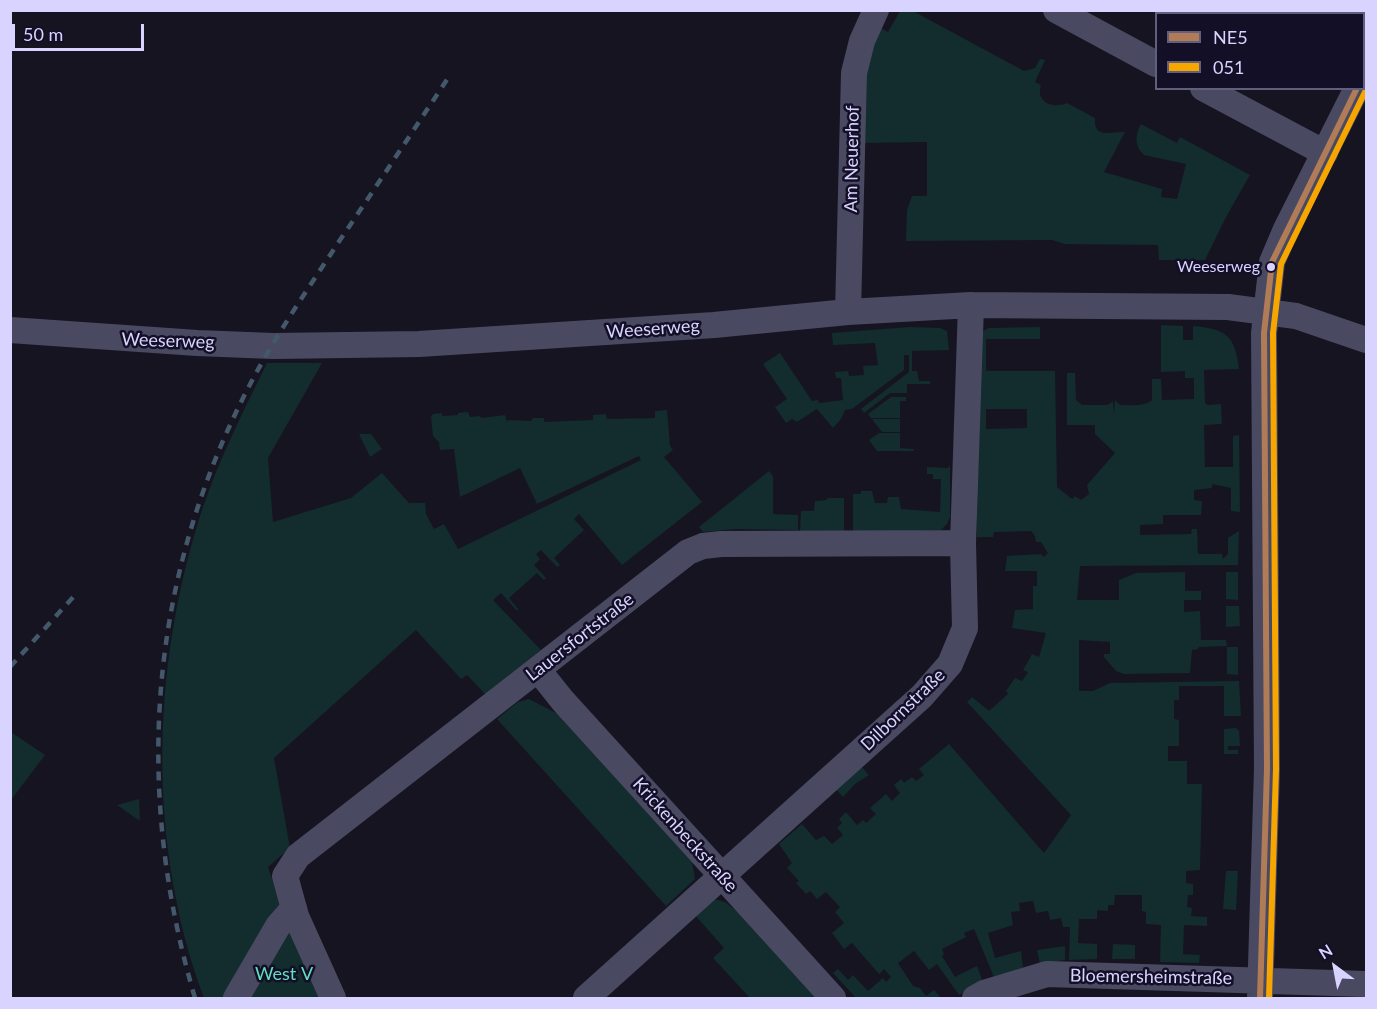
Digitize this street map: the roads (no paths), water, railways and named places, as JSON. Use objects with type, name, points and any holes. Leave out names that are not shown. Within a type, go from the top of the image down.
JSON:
[{"type":"street","name":"Am Neuerhof","points":[[849,312],[854,73],[862,40],[876,10]]},
{"type":"street","points":[[1056,10],[1155,63]]},
{"type":"street","points":[[1207,90],[1325,153]]},
{"type":"street","points":[[1260,989],[1267,769],[1263,427],[1266,312],[1270,277],[1286,229],[1356,90]]},
{"type":"street","name":"Weeserweg","points":[[10,330],[183,343],[353,345],[447,343],[694,327],[849,312],[971,305],[1224,307],[1296,316],[1366,340]]},
{"type":"street","name":"Dilbornstraße","points":[[586,999],[922,696],[950,664],[965,628],[963,543],[971,305]]},
{"type":"street","name":"Lauersfortstraße","points":[[333,999],[294,908],[285,876],[298,856],[682,556],[703,546],[963,543]]},
{"type":"street","name":"Krickenbeckstraße","points":[[539,670],[833,999]]},
{"type":"street","points":[[236,999],[278,926],[294,908]]},
{"type":"street","name":"Bloemersheimstraße","points":[[975,999],[984,993],[1047,974],[1260,989],[1366,984]]},
{"type":"railway","points":[[195,998],[175,918],[163,839],[158,759],[162,680],[173,602],[192,525],[219,449],[255,375],[285,324],[450,75]]},
{"type":"railway","points":[[10,667],[75,595]]},
{"type":"place","name":"Weeserweg","points":[[1271,267]]},
{"type":"park label","name":"West V","points":[[284,974]]}]
